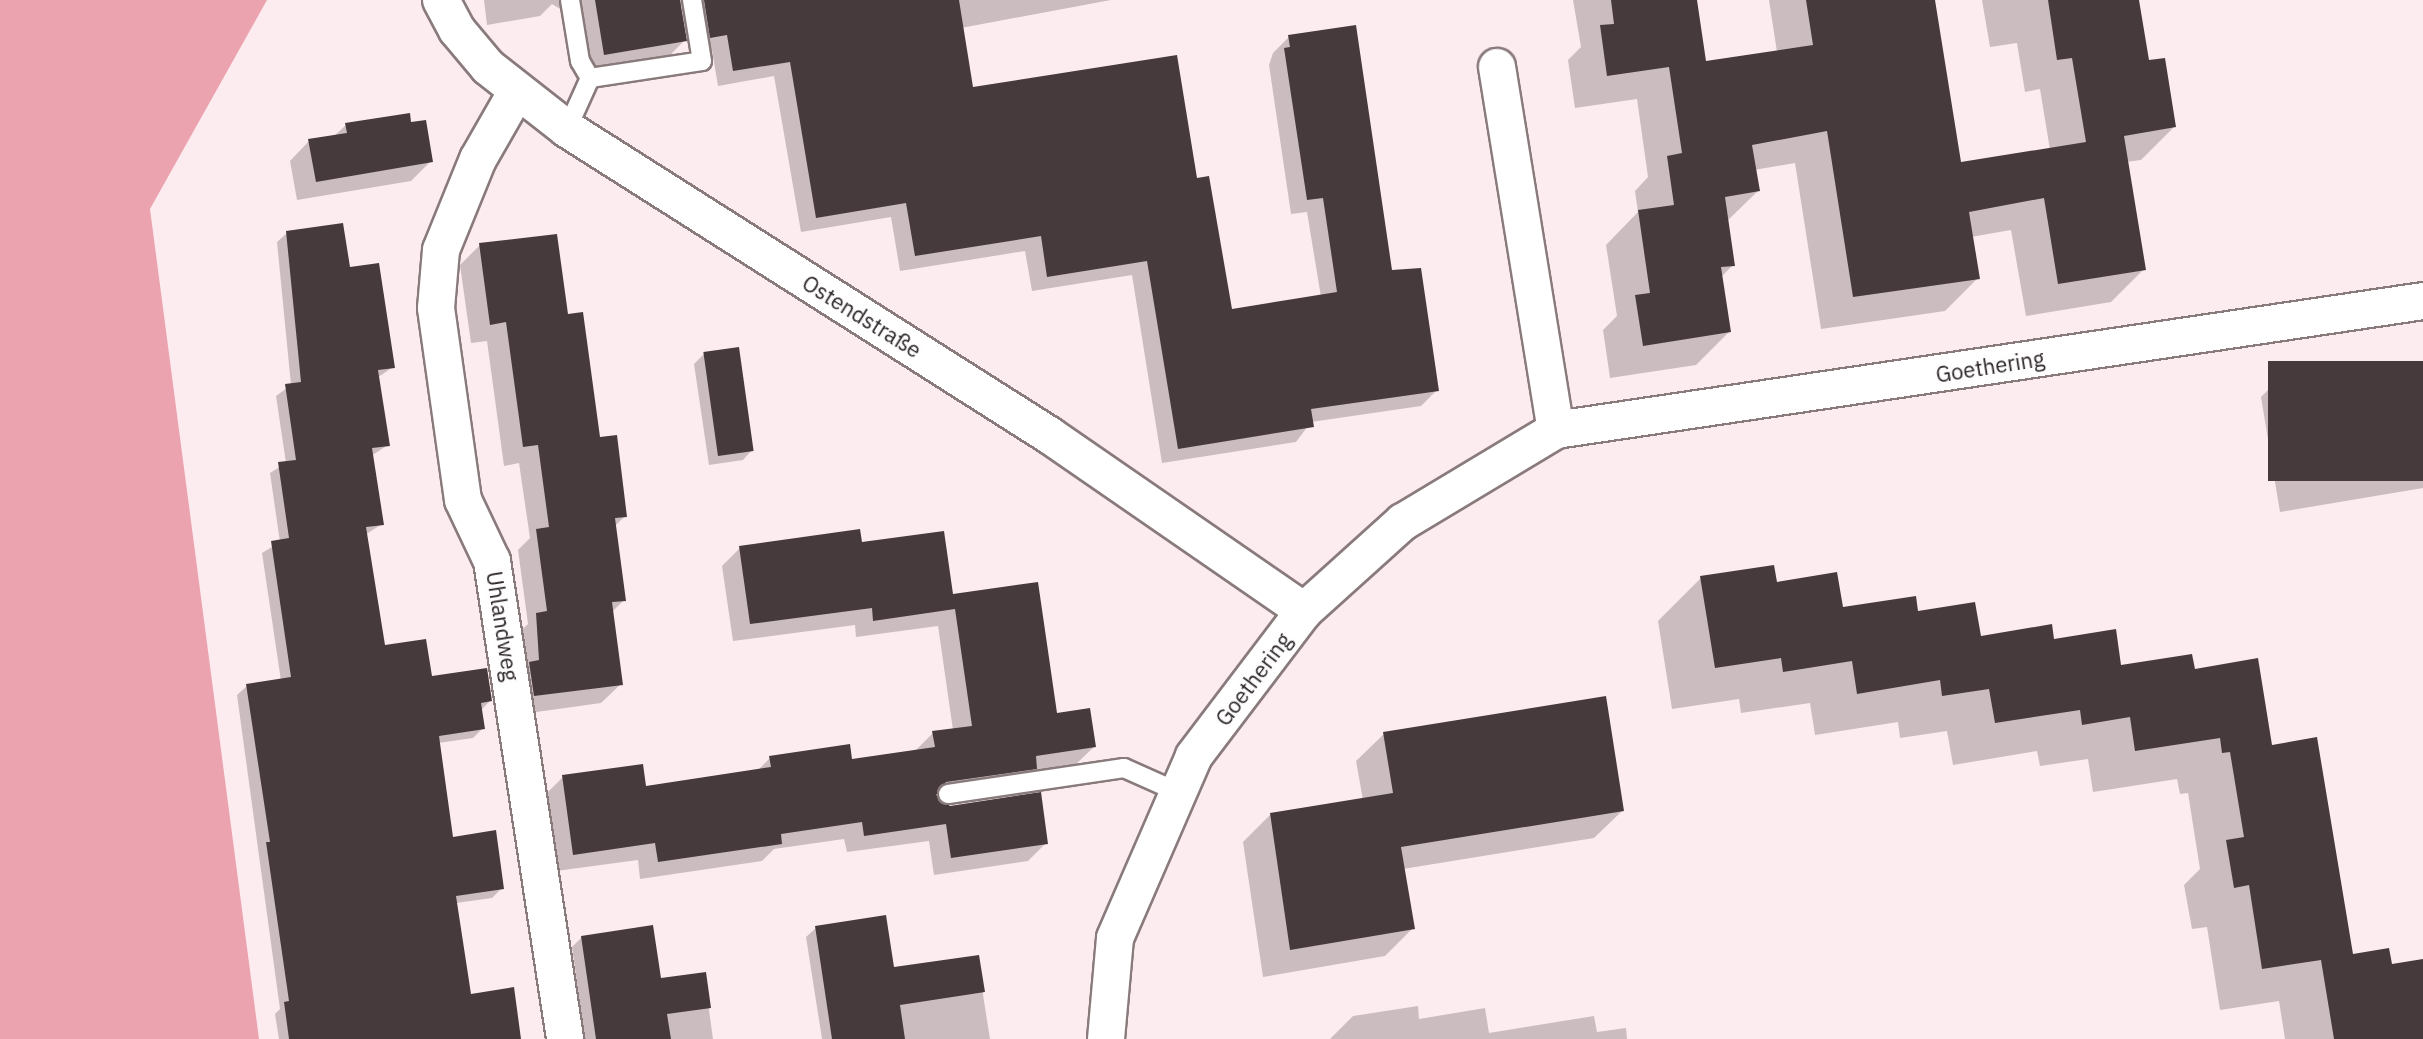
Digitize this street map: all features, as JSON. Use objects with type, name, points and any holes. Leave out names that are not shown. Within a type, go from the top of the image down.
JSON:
[{"type":"street","name":"Ostendstraße","points":[[441,0],[457,30],[517,91],[567,129],[1049,435],[1304,611]]},
{"type":"street","points":[[1497,67],[1556,430]]},
{"type":"street","name":"Uhlandweg","points":[[517,91],[478,159],[441,250],[436,308],[463,500],[492,561],[565,1039]]},
{"type":"street","name":"Goethering","points":[[1106,1039],[1115,938],[1194,756],[1304,611],[1403,522],[1556,430],[2423,301]]},
{"type":"lane","points":[[570,0],[580,61],[590,78]]},
{"type":"lane","points":[[590,78],[702,61],[692,0]]},
{"type":"lane","points":[[567,129],[590,78]]},
{"type":"lane","points":[[948,794],[1124,768],[1178,792]]},
{"type":"shaded area","points":[[0,0],[267,0],[150,209],[259,1039],[0,1039]]},
{"type":"building","points":[[595,0],[680,0],[687,41],[604,55]]},
{"type":"building","points":[[704,0],[959,0],[973,87],[1177,55],[1197,178],[1209,176],[1232,309],[1337,292],[1323,198],[1307,200],[1284,48],[1290,47],[1288,35],[1356,25],[1392,270],[1421,268],[1439,391],[1311,409],[1314,427],[1178,449],[1147,261],[1047,277],[1041,236],[915,256],[906,203],[816,218],[790,62],[733,71],[727,35],[710,38]]},
{"type":"building","points":[[1611,0],[1697,0],[1706,61],[1813,45],[1806,0],[1935,0],[1961,162],[2086,142],[2072,58],[2057,60],[2048,0],[2139,0],[2149,60],[2165,58],[2176,127],[2124,136],[2146,270],[2058,284],[2044,198],[1969,212],[1980,279],[1853,297],[1827,131],[1752,145],[1760,191],[1725,197],[1735,266],[1721,267],[1731,332],[1643,346],[1635,295],[1650,293],[1638,210],[1674,205],[1667,156],[1682,153],[1669,67],[1607,76],[1600,25],[1614,24]]},
{"type":"building","points":[[410,113],[411,122],[426,120],[433,162],[316,182],[308,139],[347,133],[345,123]]},
{"type":"building","points":[[343,223],[350,267],[379,263],[395,368],[378,370],[390,446],[372,448],[384,525],[366,527],[385,645],[426,639],[432,676],[487,668],[492,701],[481,703],[485,729],[439,736],[453,837],[496,830],[504,889],[456,896],[471,994],[514,987],[521,1039],[289,1039],[284,1002],[289,1001],[266,842],[270,842],[246,684],[291,677],[271,541],[289,538],[278,462],[296,460],[285,384],[301,382],[286,231]]},
{"type":"building","points":[[557,234],[568,314],[583,312],[600,437],[617,435],[627,517],[615,518],[626,601],[612,602],[623,685],[534,696],[529,662],[539,660],[536,613],[547,611],[536,529],[549,527],[538,445],[523,447],[506,322],[490,325],[479,243]]},
{"type":"building","points":[[739,347],[754,451],[718,456],[703,352]]},
{"type":"building","points":[[2268,361],[2423,361],[2423,481],[2268,481]]},
{"type":"building","points":[[860,529],[862,542],[944,531],[953,594],[1038,582],[1057,713],[1090,708],[1096,747],[1036,756],[1037,769],[946,782],[936,795],[950,806],[1041,792],[1048,844],[951,858],[946,824],[864,836],[862,822],[781,834],[782,844],[658,862],[655,843],[573,855],[562,775],[643,764],[646,786],[771,767],[769,756],[850,744],[852,759],[935,747],[932,731],[972,726],[955,609],[873,621],[872,608],[750,624],[739,546]]},
{"type":"building","points":[[1774,565],[1777,582],[1837,572],[1843,607],[1916,596],[1918,611],[1975,602],[1981,636],[2052,624],[2054,639],[2116,629],[2121,665],[2192,654],[2195,669],[2258,658],[2272,745],[2317,737],[2353,954],[2389,948],[2392,964],[2423,959],[2423,1039],[2334,1039],[2321,960],[2262,969],[2249,885],[2234,888],[2226,840],[2244,837],[2230,752],[2222,753],[2220,738],[2135,751],[2130,717],[2082,725],[2080,710],[1995,723],[1989,689],[1942,696],[1940,680],[1857,694],[1852,661],[1783,672],[1781,658],[1715,668],[1700,576]]},
{"type":"building","points":[[1606,696],[1624,811],[1401,847],[1415,929],[1290,950],[1270,813],[1393,793],[1383,732]]},
{"type":"building","points":[[886,915],[894,967],[979,955],[985,992],[900,1005],[905,1039],[832,1039],[815,926]]},
{"type":"building","points":[[653,925],[661,978],[706,972],[711,1008],[667,1014],[671,1039],[596,1039],[581,936]]}]
